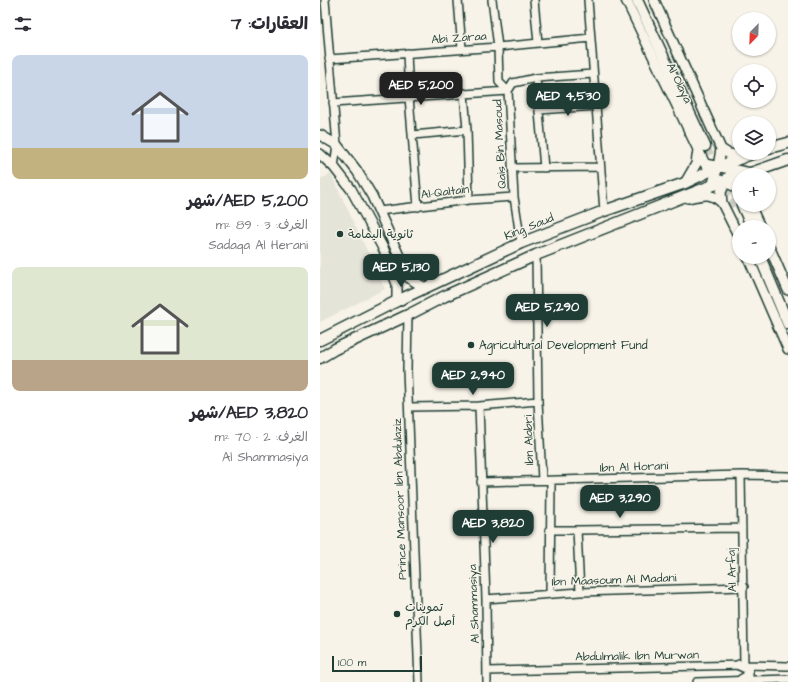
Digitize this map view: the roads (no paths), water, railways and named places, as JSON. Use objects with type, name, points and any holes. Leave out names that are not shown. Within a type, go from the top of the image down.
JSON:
[{"type":"main road","points":[[637,0],[704,146]]},
{"type":"main road","points":[[642,0],[704,146]]},
{"type":"main road","points":[[776,146],[788,143]]},
{"type":"main road","name":"King Saud","points":[[320,340],[397,301],[521,243],[604,211],[686,182],[736,160]]},
{"type":"main road","points":[[765,168],[788,160]]},
{"type":"main road","points":[[320,358],[335,349],[445,296],[536,255],[675,200],[713,182],[726,182],[732,177]]},
{"type":"main road","points":[[763,264],[788,324]]},
{"type":"main road","points":[[770,264],[788,307]]},
{"type":"street","points":[[325,0],[323,21],[329,59],[337,146],[334,167]]},
{"type":"street","points":[[458,0],[462,48]]},
{"type":"street","name":"Qais Bin Masoud","points":[[492,0],[498,47],[499,82],[508,91],[514,197],[521,243]]},
{"type":"street","points":[[534,0],[538,43]]},
{"type":"street","points":[[588,0],[604,211]]},
{"type":"street","name":"Al Olaya","points":[[626,0],[704,146],[705,164],[732,172]]},
{"type":"street","name":"Al Olaya","points":[[654,0],[721,149]]},
{"type":"street","name":"Abi Zaraa","points":[[329,59],[462,48],[498,47],[591,38]]},
{"type":"street","points":[[407,53],[418,207]]},
{"type":"street","points":[[333,103],[508,91],[513,83],[536,78],[593,74]]},
{"type":"street","points":[[536,78],[544,168]]},
{"type":"street","points":[[464,93],[467,130],[469,200]]},
{"type":"street","points":[[539,110],[596,106]]},
{"type":"street","points":[[413,135],[467,130]]},
{"type":"street","points":[[320,135],[337,146],[357,170],[372,196],[409,278],[425,288]]},
{"type":"street","points":[[686,182],[704,146]]},
{"type":"street","points":[[703,174],[713,182],[718,167],[721,149],[732,154]]},
{"type":"street","points":[[320,154],[334,167],[351,189],[400,278],[402,278],[404,276],[398,255]]},
{"type":"street","points":[[512,168],[600,167]]},
{"type":"street","points":[[722,203],[721,192],[726,182],[732,185]]},
{"type":"street","points":[[675,200],[708,194],[717,198],[722,203],[732,223]]},
{"type":"street","name":"Al-Qaltain","points":[[379,211],[469,200],[514,197]]},
{"type":"street","points":[[384,250],[397,284],[397,301]]},
{"type":"street","name":"Ibn Alabri","points":[[536,255],[538,401],[542,480]]},
{"type":"street","points":[[776,262],[788,290]]},
{"type":"street","points":[[751,264],[788,349]]},
{"type":"street","name":"Prince Mansoor Ibn Abdulaziz","points":[[408,315],[407,370],[418,682]]},
{"type":"street","points":[[409,407],[478,406],[538,401]]},
{"type":"street","name":"Al Shammasiya","points":[[478,406],[486,599],[487,682]]},
{"type":"street","name":"Ibn Al Horani","points":[[480,482],[741,475],[788,476]]},
{"type":"street","name":"Al Arfaj","points":[[741,475],[744,587],[741,665]]},
{"type":"street","points":[[550,594],[549,530],[551,481]]},
{"type":"street","points":[[549,530],[742,528]]},
{"type":"street","points":[[577,530],[580,592]]},
{"type":"street","name":"Ibn Maasoum Al Madani","points":[[486,599],[580,592],[744,587]]},
{"type":"street","points":[[741,665],[748,670],[747,681]]},
{"type":"street","name":"Abdulmalik Ibn Murwan","points":[[487,670],[741,665],[788,666]]},
{"type":"street","points":[[697,682],[788,679]]},
{"type":"tunnel","points":[[705,146],[719,181],[732,201]]},
{"type":"tunnel","points":[[719,161],[732,186]]},
{"type":"place","name":"ثانوية اليمامة","points":[[340,234]]},
{"type":"place","name":"Agricultural Development Fund","points":[[471,345]]},
{"type":"place","name":"تموينات أصل الكرم","points":[[397,614]]}]
